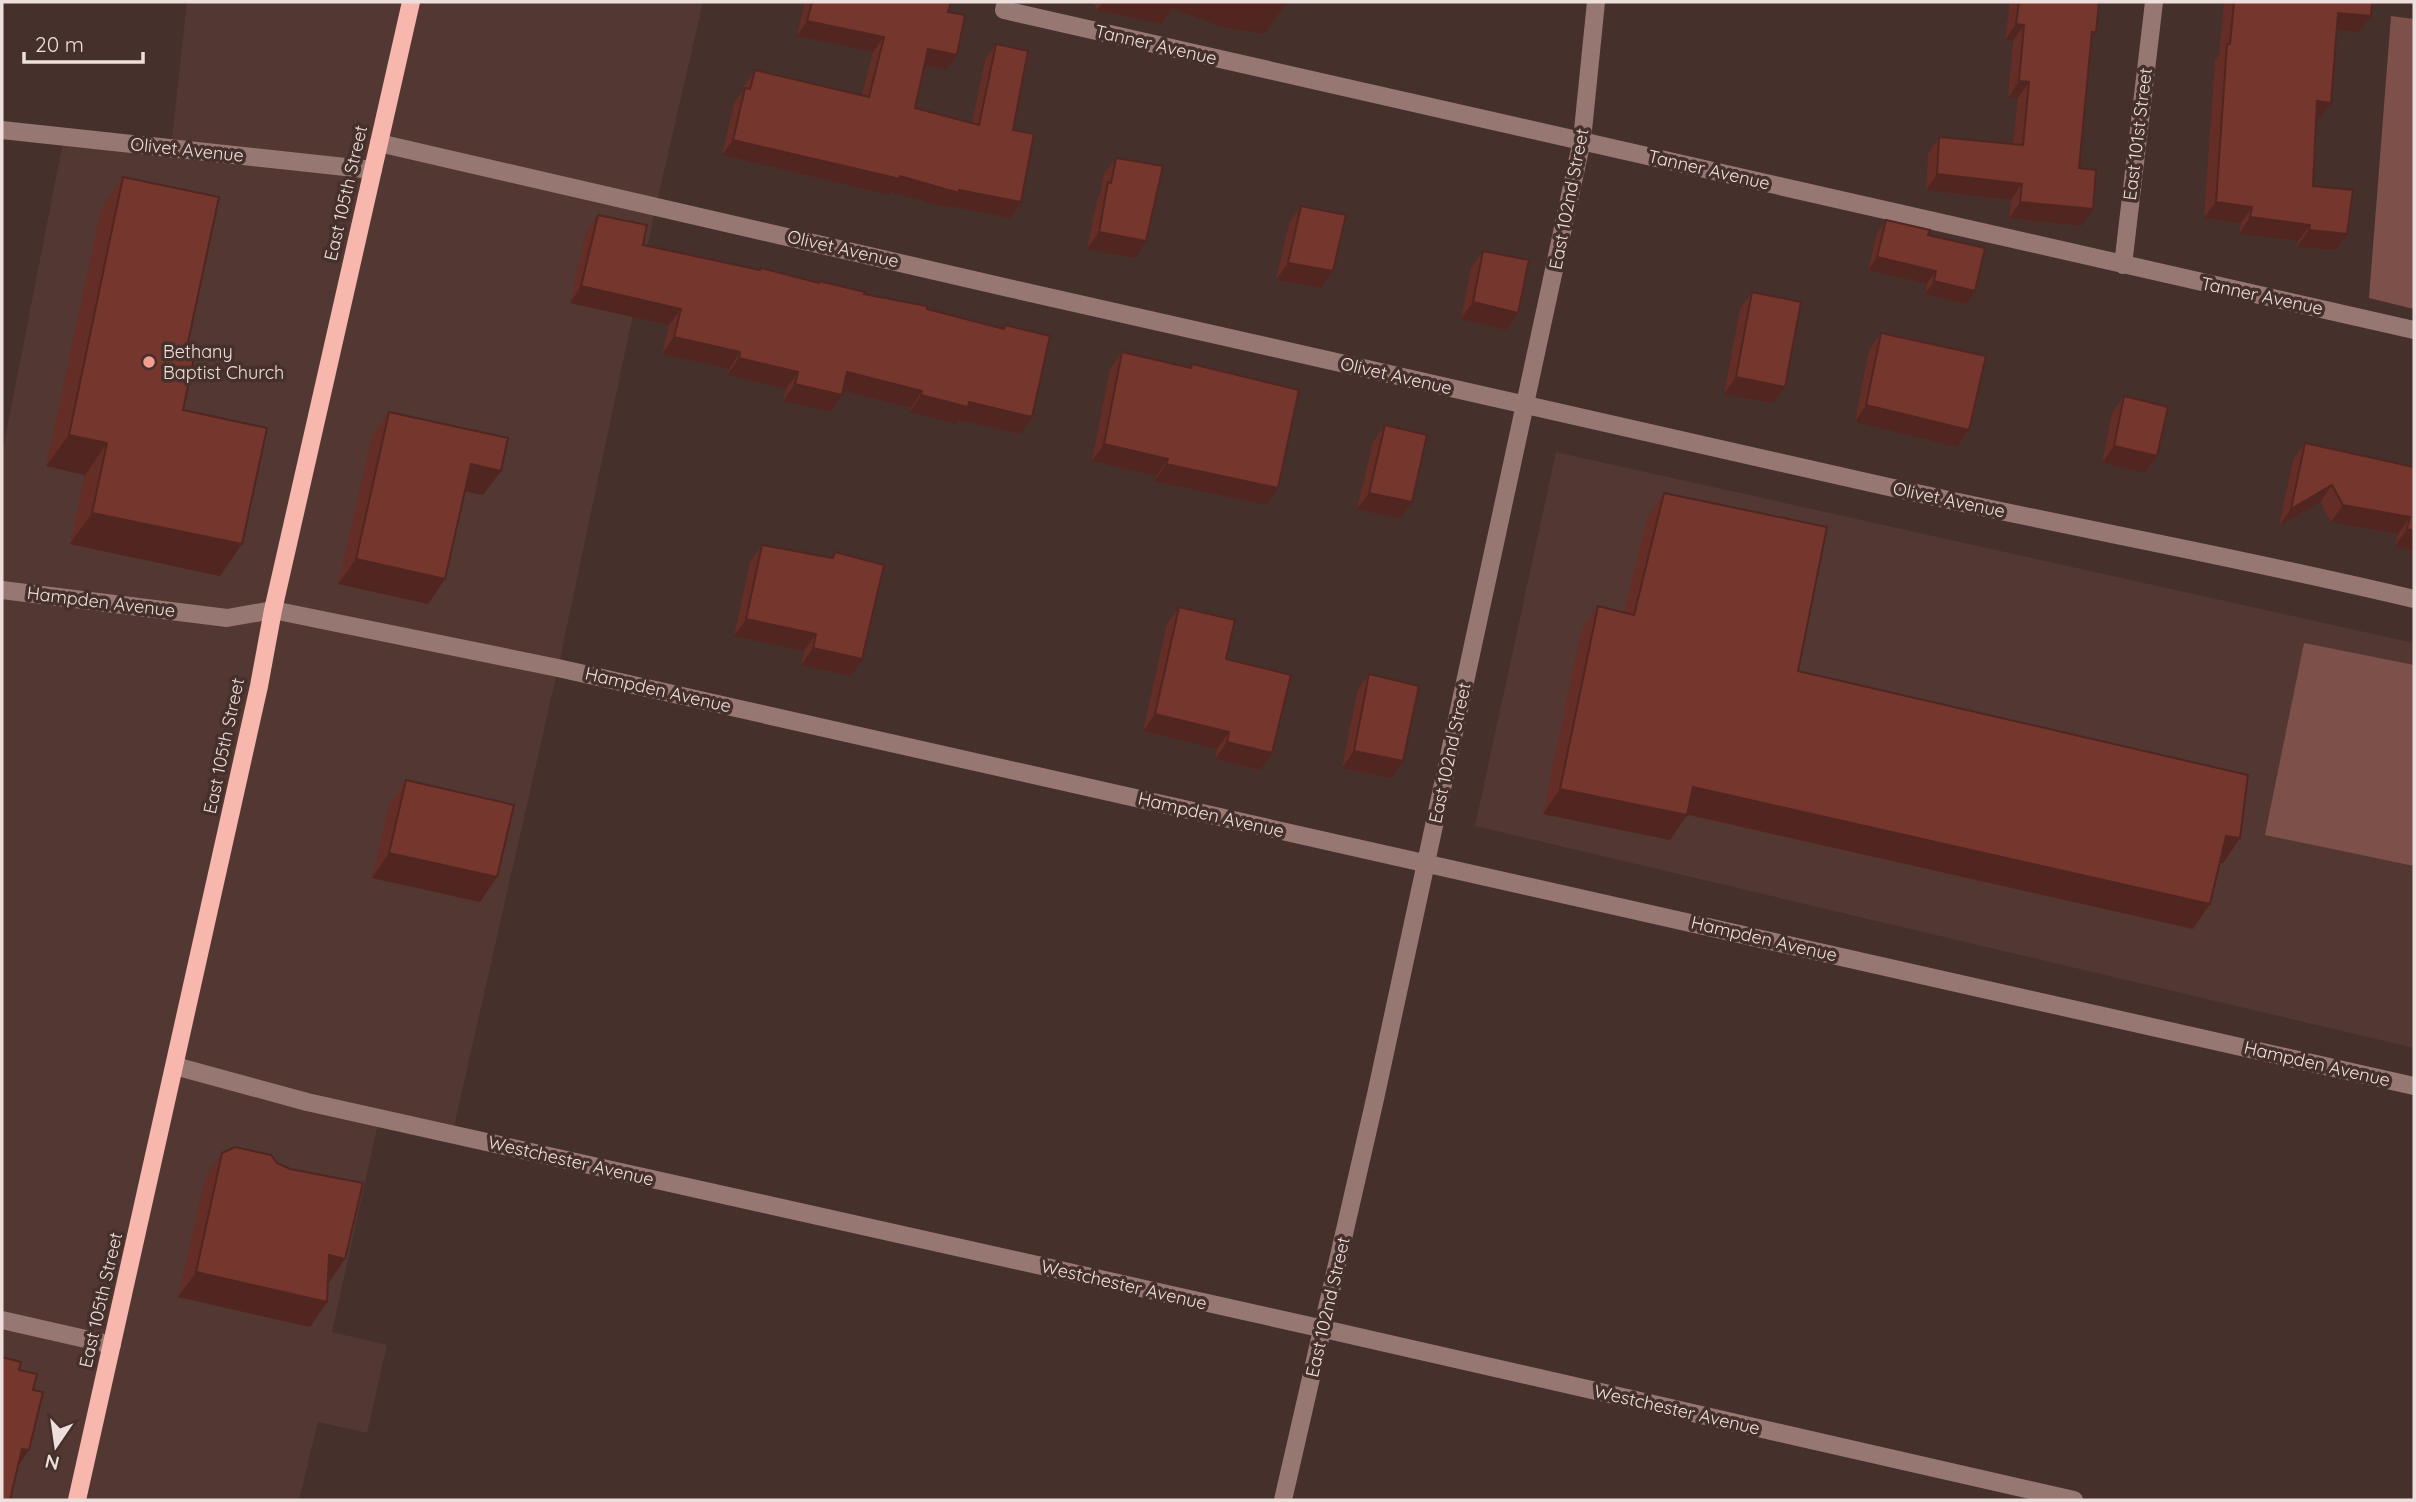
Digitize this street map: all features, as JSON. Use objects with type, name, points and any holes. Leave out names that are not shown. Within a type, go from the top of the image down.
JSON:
[{"type":"main road","name":"East 105th Street","points":[[78,1500],[259,687],[273,610],[411,2]]},
{"type":"street","name":"East 102nd Street","points":[[1283,1500],[1324,1329],[1582,140],[1596,2]]},
{"type":"street","name":"East 101st Street","points":[[2123,265],[2154,2]]},
{"type":"street","name":"Tanner Avenue","points":[[1005,6],[2414,330]]},
{"type":"street","name":"Olivet Avenue","points":[[2,130],[373,170]]},
{"type":"street","name":"Olivet Avenue","points":[[379,143],[1526,406],[1928,496],[2293,570],[2414,599]]},
{"type":"street","name":"Hampden Avenue","points":[[2,590],[227,618],[273,610],[585,674],[2414,1086]]},
{"type":"street","name":"Westchester Avenue","points":[[175,1066],[307,1102],[2074,1500]]},
{"type":"street","points":[[2,1320],[112,1345]]},
{"type":"shaded area","points":[[187,2],[703,2],[656,206],[558,668],[452,1135],[379,1119],[332,1332],[387,1345],[367,1433],[318,1422],[299,1500],[2,1500],[2,454],[64,137],[171,148]]},
{"type":"shaded area","points":[[2391,16],[2414,19],[2414,309],[2369,298]]},
{"type":"shaded area","points":[[1556,452],[2414,643],[2414,1048],[1475,826]]},
{"type":"shaded area","points":[[2304,643],[2414,665],[2414,866],[2265,835]]},
{"type":"building","points":[[812,2],[951,2],[948,12],[965,15],[957,55],[928,49],[915,108],[979,125],[996,44],[1028,51],[1013,130],[1034,134],[1021,202],[959,190],[959,193],[900,176],[900,179],[733,140],[745,88],[750,89],[755,70],[869,97],[884,37],[807,21]]},
{"type":"building","points":[[2019,2],[2099,2],[2096,33],[2092,32],[2079,168],[2096,170],[2093,209],[2020,202],[2022,184],[1937,174],[1939,137],[2023,145],[2029,82],[2019,81],[2024,25],[2016,24]]},
{"type":"building","points":[[2234,2],[2372,2],[2371,16],[2338,13],[2331,103],[2317,101],[2313,186],[2353,190],[2347,234],[2309,230],[2310,225],[2250,217],[2252,207],[2216,202],[2227,44],[2230,44]]},
{"type":"building","points":[[1116,158],[1163,166],[1146,241],[1099,232],[1108,182],[1111,183]]},
{"type":"building","points":[[123,177],[219,197],[185,356],[194,358],[183,410],[267,428],[242,544],[92,513],[107,443],[69,435]]},
{"type":"building","points":[[1301,206],[1346,215],[1333,271],[1288,263]]},
{"type":"building","points":[[598,215],[647,225],[643,245],[760,270],[761,268],[865,292],[864,294],[927,306],[927,309],[1004,329],[1005,325],[1050,336],[1032,417],[969,402],[968,407],[921,395],[922,391],[847,372],[842,395],[795,384],[798,372],[739,358],[740,352],[674,337],[681,309],[581,286]]},
{"type":"building","points":[[1886,220],[1930,230],[1928,235],[1985,248],[1975,291],[1934,281],[1936,271],[1877,257]]},
{"type":"building","points":[[1483,251],[1529,260],[1518,313],[1473,302]]},
{"type":"building","points":[[1752,292],[1801,302],[1785,387],[1736,377]]},
{"type":"building","points":[[1881,333],[1986,356],[1969,430],[1866,405]]},
{"type":"building","points":[[1122,352],[1191,368],[1192,364],[1299,390],[1278,488],[1166,464],[1168,459],[1104,444]]},
{"type":"building","points":[[2124,396],[2168,407],[2157,456],[2114,446]]},
{"type":"building","points":[[389,412],[508,438],[501,471],[471,464],[445,579],[356,559]]},
{"type":"building","points":[[1385,425],[1427,435],[1412,502],[1369,493]]},
{"type":"building","points":[[2305,443],[2414,467],[2414,531],[2407,529],[2410,517],[2343,505],[2332,485],[2291,509]]},
{"type":"building","points":[[1664,493],[1827,527],[1798,671],[2248,775],[2240,838],[2226,836],[2210,904],[1693,787],[1687,815],[1560,789],[1598,606],[1634,615]]},
{"type":"building","points":[[762,545],[833,558],[835,552],[884,565],[862,659],[813,648],[816,634],[746,619]]},
{"type":"building","points":[[1179,607],[1235,620],[1226,659],[1291,675],[1272,753],[1227,742],[1229,732],[1155,714]]},
{"type":"building","points":[[1369,674],[1419,686],[1403,761],[1354,751]]},
{"type":"building","points":[[406,780],[514,805],[497,877],[389,853]]},
{"type":"building","points":[[235,1147],[271,1155],[277,1163],[290,1169],[363,1183],[345,1259],[329,1255],[327,1302],[196,1272],[222,1153]]},
{"type":"building","points":[[2,1357],[21,1362],[19,1370],[37,1374],[33,1390],[43,1392],[29,1450],[22,1449],[10,1500],[2,1500]]},
{"type":"place","name":"Bethany Baptist Church","points":[[149,362]]}]
